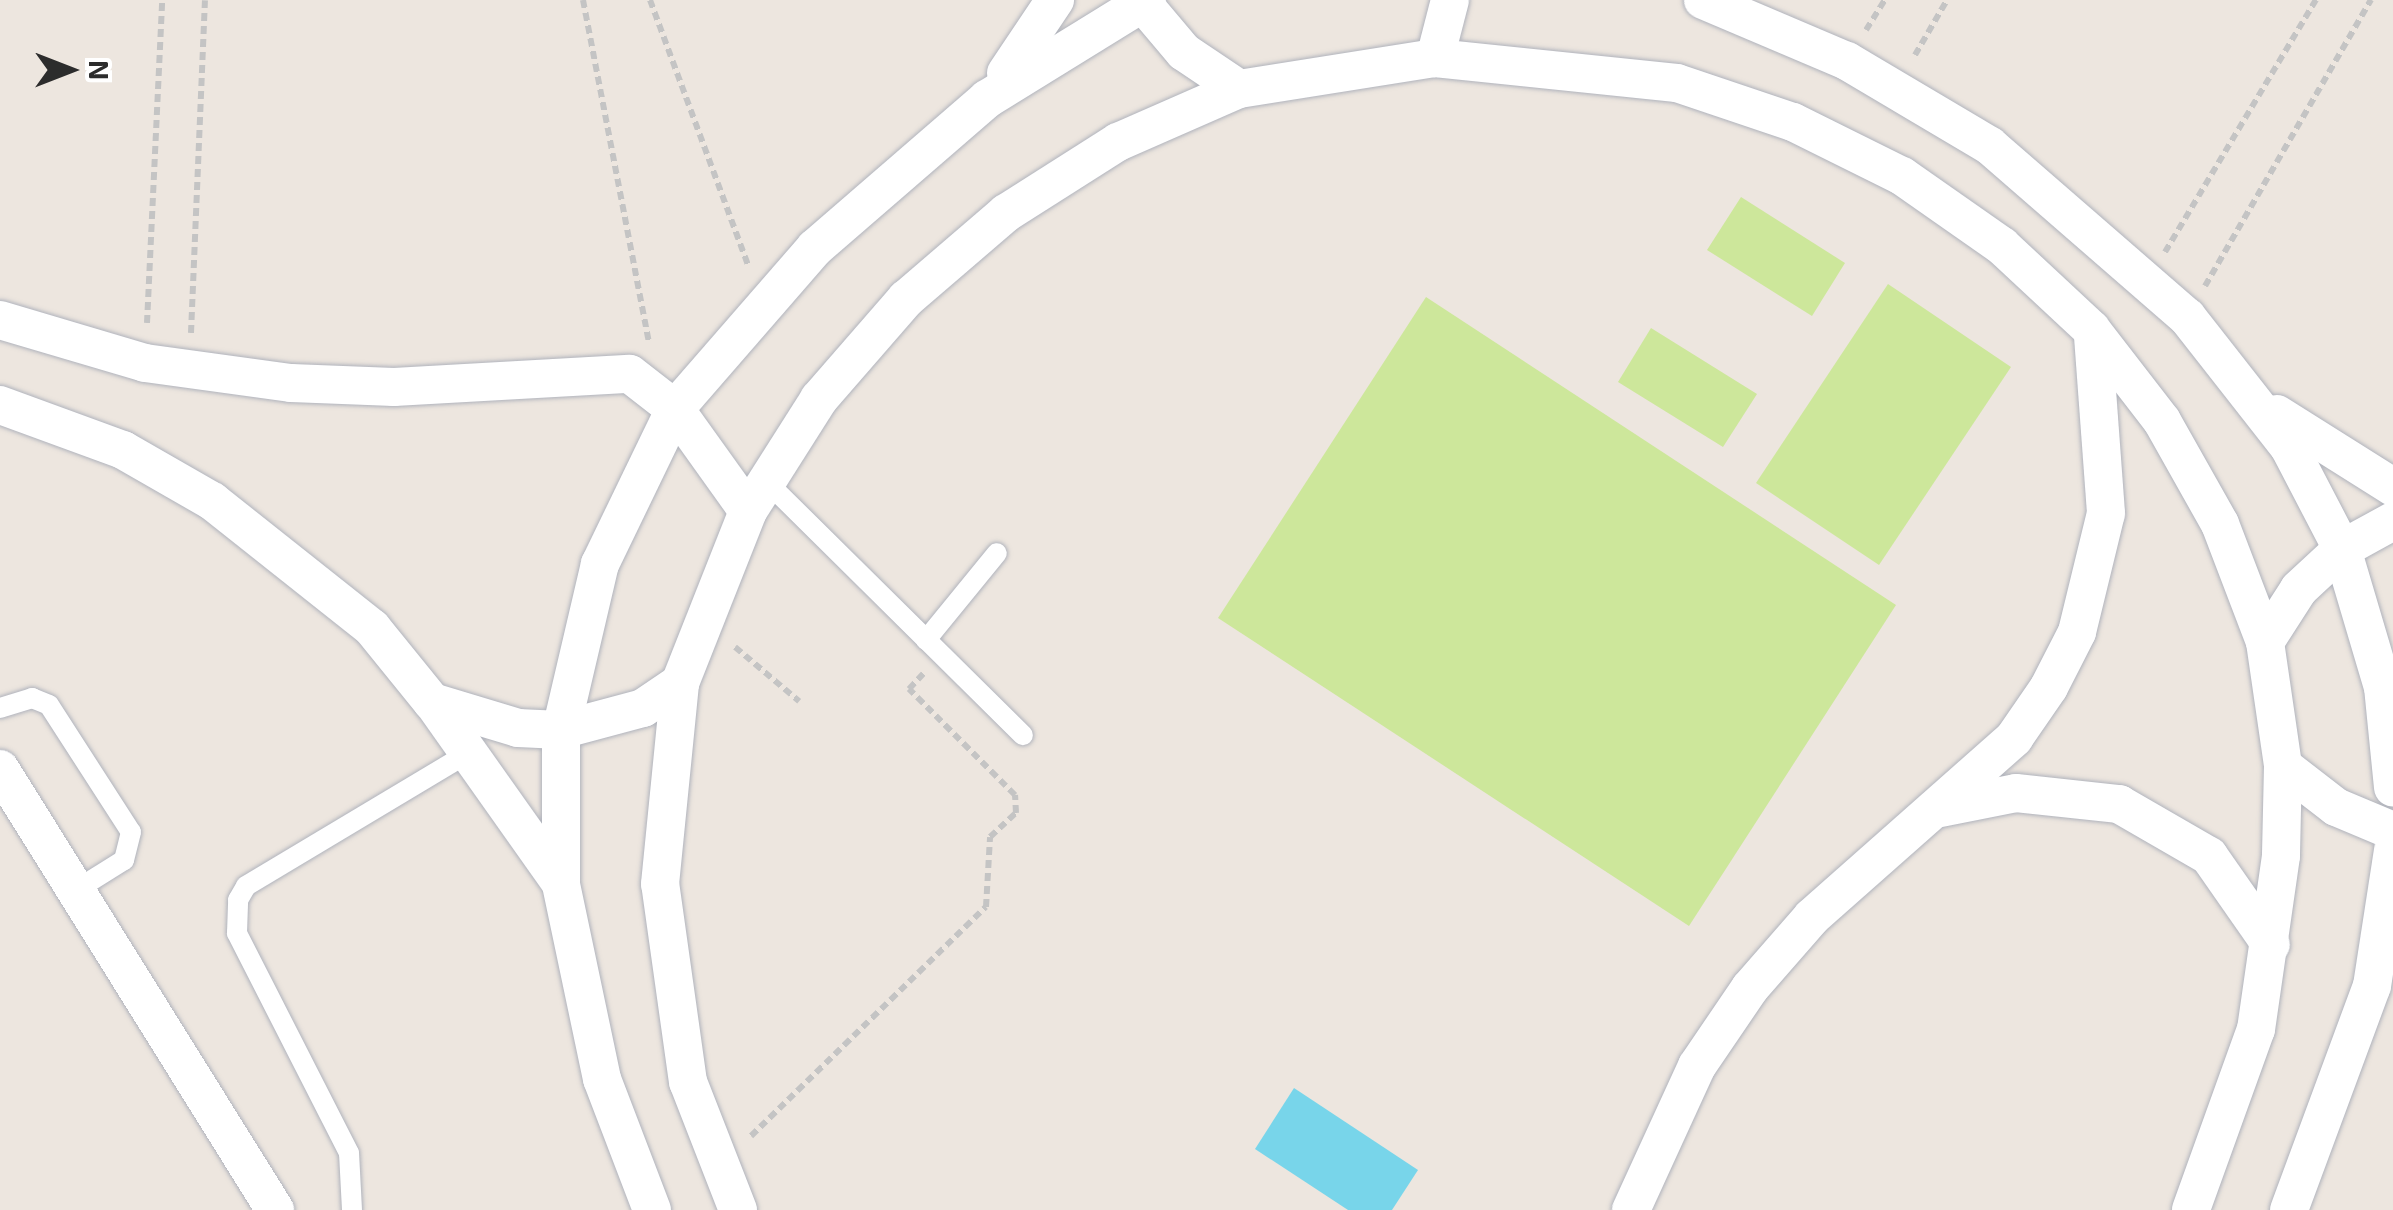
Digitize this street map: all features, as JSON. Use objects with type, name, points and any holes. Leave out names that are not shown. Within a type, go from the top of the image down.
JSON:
[{"type":"street","points":[[987,99],[1055,0]]},
{"type":"street","points":[[1435,58],[1450,0]]},
{"type":"street","points":[[1703,0],[1896,87],[2004,156],[2150,279],[2187,317],[2256,400],[2342,549],[2383,688],[2393,788]]},
{"type":"street","points":[[652,1210],[602,1079],[561,884],[561,730],[600,564],[667,400],[870,195],[987,99],[1143,1],[1184,52],[1239,89]]},
{"type":"street","points":[[738,1210],[718,1168],[671,1000],[660,884],[680,683],[702,620],[758,497],[819,399],[906,299],[1006,213],[1118,142],[1239,89],[1435,58],[1677,83],[1793,122],[1902,176],[1988,236],[2092,329],[2162,421],[2220,524],[2265,642],[2283,766],[2272,945],[2230,1117],[2191,1210]]},
{"type":"street","points":[[0,320],[190,371],[394,388],[597,369],[667,400],[758,497]]},
{"type":"street","points":[[1631,1210],[1697,1066],[1750,988],[1812,917],[1940,808],[2014,738],[2049,687],[2096,574],[2108,452],[2092,329]]},
{"type":"street","points":[[2256,400],[2393,487]]},
{"type":"street","points":[[0,405],[123,450],[212,501],[372,628],[473,750],[561,884]]},
{"type":"street","points":[[2265,642],[2299,589],[2342,549],[2393,521]]},
{"type":"street","points":[[432,702],[518,728],[561,730],[643,708],[680,683]]},
{"type":"street","points":[[2283,766],[2336,807],[2393,831]]},
{"type":"street","points":[[0,769],[275,1210]]},
{"type":"street","points":[[1940,808],[2016,793],[2119,804],[2209,856],[2272,945]]},
{"type":"street","points":[[2288,1210],[2382,972],[2393,850]]},
{"type":"lane","points":[[758,497],[934,648],[1022,735]]},
{"type":"lane","points":[[934,648],[997,554]]},
{"type":"lane","points":[[0,708],[32,698],[48,705],[131,832],[124,860],[76,890]]},
{"type":"lane","points":[[352,1210],[349,1153],[237,933],[238,900],[246,886],[473,750]]},
{"type":"path","points":[[146,362],[162,0]]},
{"type":"path","points":[[190,371],[205,0]]},
{"type":"path","points":[[583,0],[667,400]]},
{"type":"path","points":[[650,0],[763,303]]},
{"type":"path","points":[[1896,87],[1947,0]]},
{"type":"path","points":[[2150,279],[2316,0]]},
{"type":"path","points":[[2187,317],[2370,0]]},
{"type":"path","points":[[702,620],[799,700]]},
{"type":"path","points":[[718,1168],[986,908],[990,838],[1016,812],[1015,796],[909,689],[934,648]]},
{"type":"green space","points":[[1741,197],[1845,263],[1812,316],[1707,250]]},
{"type":"green space","points":[[1888,284],[2011,367],[1879,565],[1756,483]]},
{"type":"green space","points":[[1426,297],[1896,605],[1689,926],[1218,618]]},
{"type":"green space","points":[[1651,328],[1757,394],[1723,447],[1618,382]]},
{"type":"water","points":[[1294,1088],[1418,1170],[1392,1210],[1348,1210],[1255,1149]]}]
